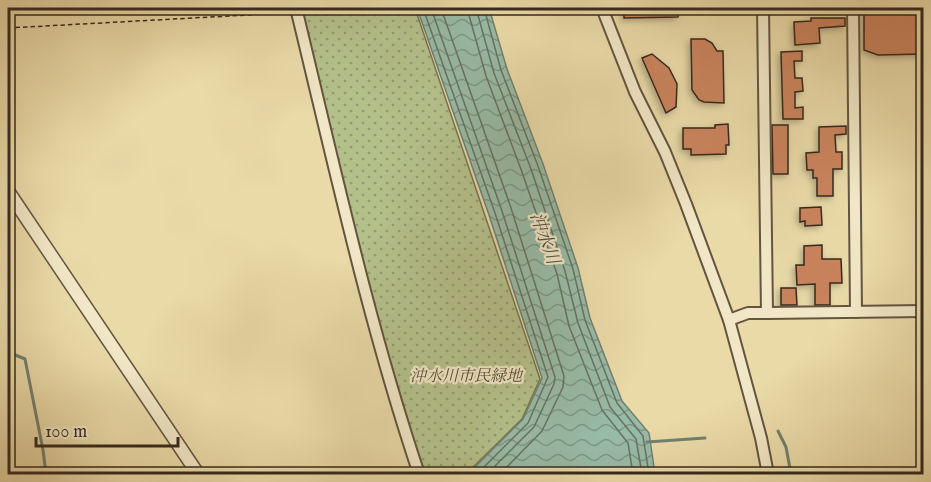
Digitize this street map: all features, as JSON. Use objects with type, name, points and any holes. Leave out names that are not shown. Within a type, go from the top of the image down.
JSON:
[{"type":"street","points":[[602,8],[635,92],[665,152],[729,321],[761,438],[768,474]]},
{"type":"street","points":[[763,8],[766,313]]},
{"type":"street","points":[[853,8],[856,312]]},
{"type":"street","points":[[297,10],[356,259],[403,426],[419,474]]},
{"type":"street","points":[[8,191],[198,474]]},
{"type":"street","points":[[729,321],[748,313],[924,311]]},
{"type":"path","points":[[8,28],[297,10]]},
{"type":"green space","name":"沖水川市民緑地","points":[[299,8],[415,8],[540,379],[522,419],[466,474],[424,474],[364,274]]},
{"type":"water","name":"沖水川","points":[[417,8],[489,8],[507,69],[543,164],[578,268],[590,318],[622,401],[649,433],[655,474],[468,474],[523,419],[542,378],[489,215]]},
{"type":"building","points":[[634,8],[678,8],[678,17],[624,18],[624,10],[634,10]]},
{"type":"building","points":[[864,8],[924,8],[924,54],[878,55],[864,50]]},
{"type":"building","points":[[811,18],[845,18],[845,26],[819,28],[820,43],[795,45],[794,22],[811,21]]},
{"type":"building","points":[[691,39],[705,39],[712,43],[717,51],[723,51],[724,103],[699,100],[692,90]]},
{"type":"building","points":[[802,51],[802,61],[794,61],[795,78],[802,78],[803,91],[795,92],[795,108],[803,107],[803,119],[783,119],[781,52]]},
{"type":"building","points":[[652,54],[669,68],[677,84],[676,107],[666,113],[642,58]]},
{"type":"building","points":[[728,124],[729,145],[726,145],[726,154],[691,155],[691,149],[683,149],[683,128],[715,128],[715,125]]},
{"type":"building","points":[[772,125],[788,125],[788,174],[773,174]]},
{"type":"building","points":[[846,126],[846,134],[835,135],[836,152],[842,152],[842,169],[833,169],[833,196],[817,196],[817,178],[813,178],[813,170],[807,170],[806,153],[819,152],[819,127]]},
{"type":"building","points":[[821,207],[822,225],[805,226],[805,221],[800,222],[800,208]]},
{"type":"building","points":[[822,245],[822,259],[841,259],[842,283],[830,283],[830,305],[815,305],[815,284],[797,285],[796,265],[804,265],[804,246]]},
{"type":"building","points":[[781,288],[796,288],[797,305],[781,305]]},
{"type":"waterway","points":[[8,352],[25,359],[46,474]]},
{"type":"waterway","points":[[778,431],[786,447],[791,474]]},
{"type":"waterway","points":[[647,442],[705,438]]}]
